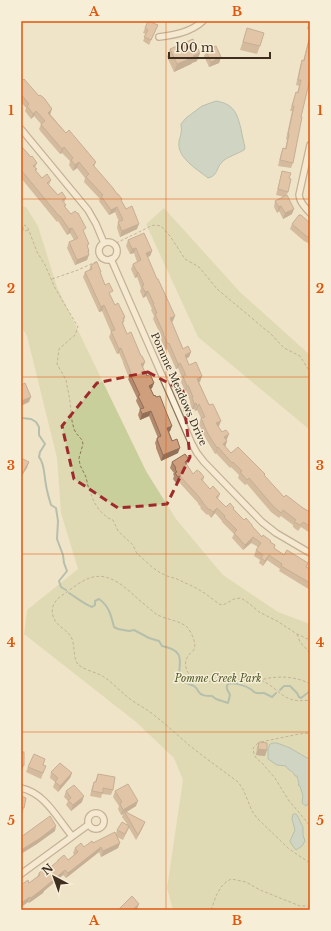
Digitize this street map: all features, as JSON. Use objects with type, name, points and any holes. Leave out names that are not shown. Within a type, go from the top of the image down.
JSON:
[{"type":"street","points":[[159,37],[180,34],[199,25],[203,21]]},
{"type":"street","name":"Pomme Meadows Drive","points":[[21,129],[88,210],[104,243]]},
{"type":"street","points":[[310,144],[299,195],[299,199],[302,204],[310,213]]},
{"type":"street","name":"Pomme Meadows Drive","points":[[104,243],[111,243],[116,248],[116,254],[111,259],[104,259],[100,254],[100,247],[104,243]]},
{"type":"street","name":"Pomme Meadows Drive","points":[[111,259],[197,453],[262,522],[276,533],[310,553]]},
{"type":"street","points":[[21,788],[36,794],[45,801],[72,836]]},
{"type":"street","points":[[21,874],[88,825]]},
{"type":"path","points":[[116,243],[151,226],[161,226],[170,236],[185,259],[199,267],[217,289],[270,333],[284,348],[300,356],[310,372]]},
{"type":"path","points":[[28,230],[51,280],[78,327],[76,335],[59,349],[57,364],[66,380],[74,429],[82,440],[83,444],[79,458],[80,465],[86,477],[94,502],[100,511],[108,518],[113,520],[116,527],[133,546],[137,554],[146,563],[159,572],[196,588],[219,604],[225,604],[238,598],[246,600],[259,612],[310,640]]},
{"type":"path","points":[[51,280],[100,260]]},
{"type":"path","points":[[310,684],[301,680],[290,678],[216,681],[199,680],[192,677],[186,668],[187,658],[194,650],[195,645],[189,630],[183,624],[156,614],[130,591],[105,577],[97,576],[87,579],[55,601],[52,608],[55,621],[69,634],[72,639],[75,658],[78,664],[100,674],[136,704],[147,710],[190,746],[238,782],[257,818],[289,849],[310,864]]},
{"type":"path","points":[[297,634],[300,642],[310,653]]},
{"type":"path","points":[[261,680],[286,697],[296,701],[310,700]]},
{"type":"path","points":[[310,733],[260,743],[253,749],[256,758],[275,778],[289,802],[310,826]]},
{"type":"path","points":[[211,910],[221,887],[232,879],[246,882],[260,890],[300,906],[310,906]]},
{"type":"highlighted area","points":[[148,372],[183,391],[190,457],[167,504],[118,508],[74,479],[62,426],[97,383]]},
{"type":"green space","name":"Pomme Creek Park","points":[[21,206],[26,207],[38,226],[57,287],[146,471],[176,519],[223,575],[278,612],[310,624],[310,910],[173,910],[167,888],[183,780],[174,758],[136,722],[24,634],[27,610],[78,569],[61,513],[57,458],[27,336],[21,326]]},
{"type":"green space","points":[[164,208],[240,292],[310,355],[310,430],[198,337],[146,224]]},
{"type":"water","points":[[216,101],[227,104],[234,110],[240,123],[245,148],[244,150],[224,160],[220,164],[214,176],[208,178],[184,158],[179,148],[179,141],[181,124],[186,118],[202,106]]},
{"type":"water","points":[[272,743],[277,743],[290,748],[307,758],[310,758],[310,802],[306,806],[302,803],[303,796],[300,786],[298,785],[297,776],[295,776],[286,766],[277,765],[268,759],[269,745]]},
{"type":"water","points":[[293,814],[297,815],[303,827],[305,841],[302,846],[296,850],[290,841],[295,830],[292,819]]},
{"type":"building","points":[[148,21],[158,25],[151,40],[144,37],[148,30],[145,28]]},
{"type":"building","points":[[247,28],[264,33],[260,46],[243,42]]},
{"type":"building","points":[[310,35],[310,79],[301,117],[293,163],[280,160],[283,148],[286,149],[294,106],[292,106],[296,92],[298,93],[301,80],[298,80],[302,60],[304,61]]},
{"type":"building","points":[[193,39],[200,53],[177,64],[170,49]]},
{"type":"building","points":[[216,46],[221,57],[211,62],[206,51]]},
{"type":"building","points":[[21,79],[24,79],[39,96],[40,95],[44,98],[52,109],[48,113],[66,133],[69,130],[96,162],[93,165],[122,199],[121,200],[126,209],[132,206],[139,224],[122,231],[118,222],[123,220],[117,207],[111,210],[101,196],[103,195],[86,177],[89,174],[79,162],[75,165],[71,160],[73,158],[64,147],[62,149],[43,127],[41,124],[45,121],[36,111],[33,114],[27,106],[29,104],[21,94]]},
{"type":"building","points":[[21,146],[37,163],[33,166],[37,169],[35,170],[42,178],[47,174],[51,180],[47,183],[58,195],[62,192],[66,198],[62,200],[66,205],[64,206],[71,214],[75,211],[78,213],[86,228],[83,230],[89,244],[87,245],[89,255],[77,260],[69,242],[78,238],[72,228],[69,229],[60,216],[21,170]]},
{"type":"building","points":[[282,171],[291,173],[288,192],[278,189]]},
{"type":"building","points":[[287,195],[294,209],[285,213],[281,206],[279,207],[275,201]]},
{"type":"building","points":[[299,215],[310,223],[310,238],[292,224]]},
{"type":"building","points":[[144,233],[152,251],[146,253],[175,316],[170,318],[183,349],[188,346],[191,352],[185,355],[189,365],[196,362],[202,376],[197,379],[209,405],[213,404],[221,421],[216,423],[222,432],[226,430],[229,434],[224,437],[227,441],[223,444],[231,453],[238,447],[265,474],[264,475],[284,497],[286,495],[310,512],[310,526],[303,522],[300,525],[294,522],[296,520],[283,510],[281,513],[273,506],[249,478],[247,480],[240,472],[242,471],[233,462],[232,463],[218,447],[217,448],[208,434],[201,418],[205,417],[199,404],[197,406],[196,403],[194,404],[193,397],[183,376],[186,375],[180,363],[178,364],[169,343],[168,344],[163,334],[155,314],[157,313],[154,304],[148,291],[145,292],[142,286],[144,285],[133,264],[141,260],[136,248],[132,249],[128,240]]},
{"type":"building","points":[[97,262],[105,285],[109,283],[113,291],[109,293],[115,305],[118,303],[125,317],[123,318],[124,321],[122,322],[127,334],[131,332],[145,362],[141,364],[147,376],[150,374],[154,383],[149,386],[154,396],[160,396],[172,426],[167,428],[172,441],[177,439],[180,448],[163,455],[157,438],[161,436],[151,411],[142,414],[140,409],[144,408],[138,396],[140,395],[130,374],[131,373],[121,348],[119,349],[111,331],[115,330],[104,305],[101,307],[85,272],[92,269],[91,265]]},
{"type":"building","points":[[25,383],[31,397],[21,401],[21,385]]},
{"type":"building","points":[[185,454],[189,459],[185,462],[193,474],[197,470],[200,472],[204,477],[201,479],[210,489],[213,486],[220,494],[216,497],[226,507],[230,503],[234,508],[233,509],[244,520],[246,518],[262,537],[263,535],[271,541],[270,542],[275,545],[274,548],[284,555],[287,550],[308,563],[306,567],[310,569],[310,583],[281,566],[282,564],[269,555],[265,561],[261,558],[263,555],[256,550],[261,543],[253,537],[245,545],[234,533],[237,530],[217,508],[213,512],[210,509],[209,510],[180,476],[178,477],[175,473],[177,472],[175,469],[176,468],[172,462]]},
{"type":"building","points":[[21,458],[29,462],[21,475]]},
{"type":"building","points":[[259,742],[267,743],[267,750],[258,749]]},
{"type":"building","points":[[21,752],[24,752],[24,765],[21,765]]},
{"type":"building","points":[[34,754],[45,759],[43,765],[46,766],[43,773],[28,767]]},
{"type":"building","points":[[60,763],[72,773],[60,786],[55,782],[58,778],[51,772]]},
{"type":"building","points":[[98,774],[115,777],[113,790],[103,788],[103,793],[92,791]]},
{"type":"building","points":[[128,784],[138,801],[123,810],[120,804],[122,802],[115,791]]},
{"type":"building","points":[[74,785],[84,796],[73,805],[68,800],[71,798],[66,791]]},
{"type":"building","points":[[21,796],[26,798],[24,808],[21,807]]},
{"type":"building","points":[[124,811],[145,822],[138,835]]},
{"type":"building","points":[[50,816],[56,826],[21,850],[21,837]]},
{"type":"building","points":[[122,822],[129,826],[125,834],[117,830]]},
{"type":"building","points":[[115,832],[120,843],[103,851],[101,847],[68,873],[65,870],[31,898],[30,897],[21,903],[21,885],[28,880],[29,883],[40,875],[39,873],[45,868],[47,870],[64,855],[68,860],[78,852],[75,848],[81,843],[84,847],[92,841],[93,843]]},
{"type":"building","points":[[132,896],[139,904],[132,910],[118,910]]},
{"type":"waterway","points":[[21,418],[31,419],[36,422],[39,427],[39,435],[45,444],[39,457],[43,467],[46,488],[51,505],[56,508],[58,521],[57,539],[67,571],[59,581],[61,587],[66,590]]},
{"type":"waterway","points":[[69,593],[83,603],[92,607],[95,605],[95,601],[99,599],[111,615],[114,627],[129,631],[134,630],[149,638],[159,641],[162,646],[177,652],[180,661],[180,676],[183,681],[197,688],[199,693],[202,695],[212,696],[228,703],[230,695],[227,685],[233,683],[246,687],[255,693],[264,693],[272,697],[276,693]]},
{"type":"waterway","points":[[280,690],[284,686],[290,686],[301,698],[310,691]]}]
